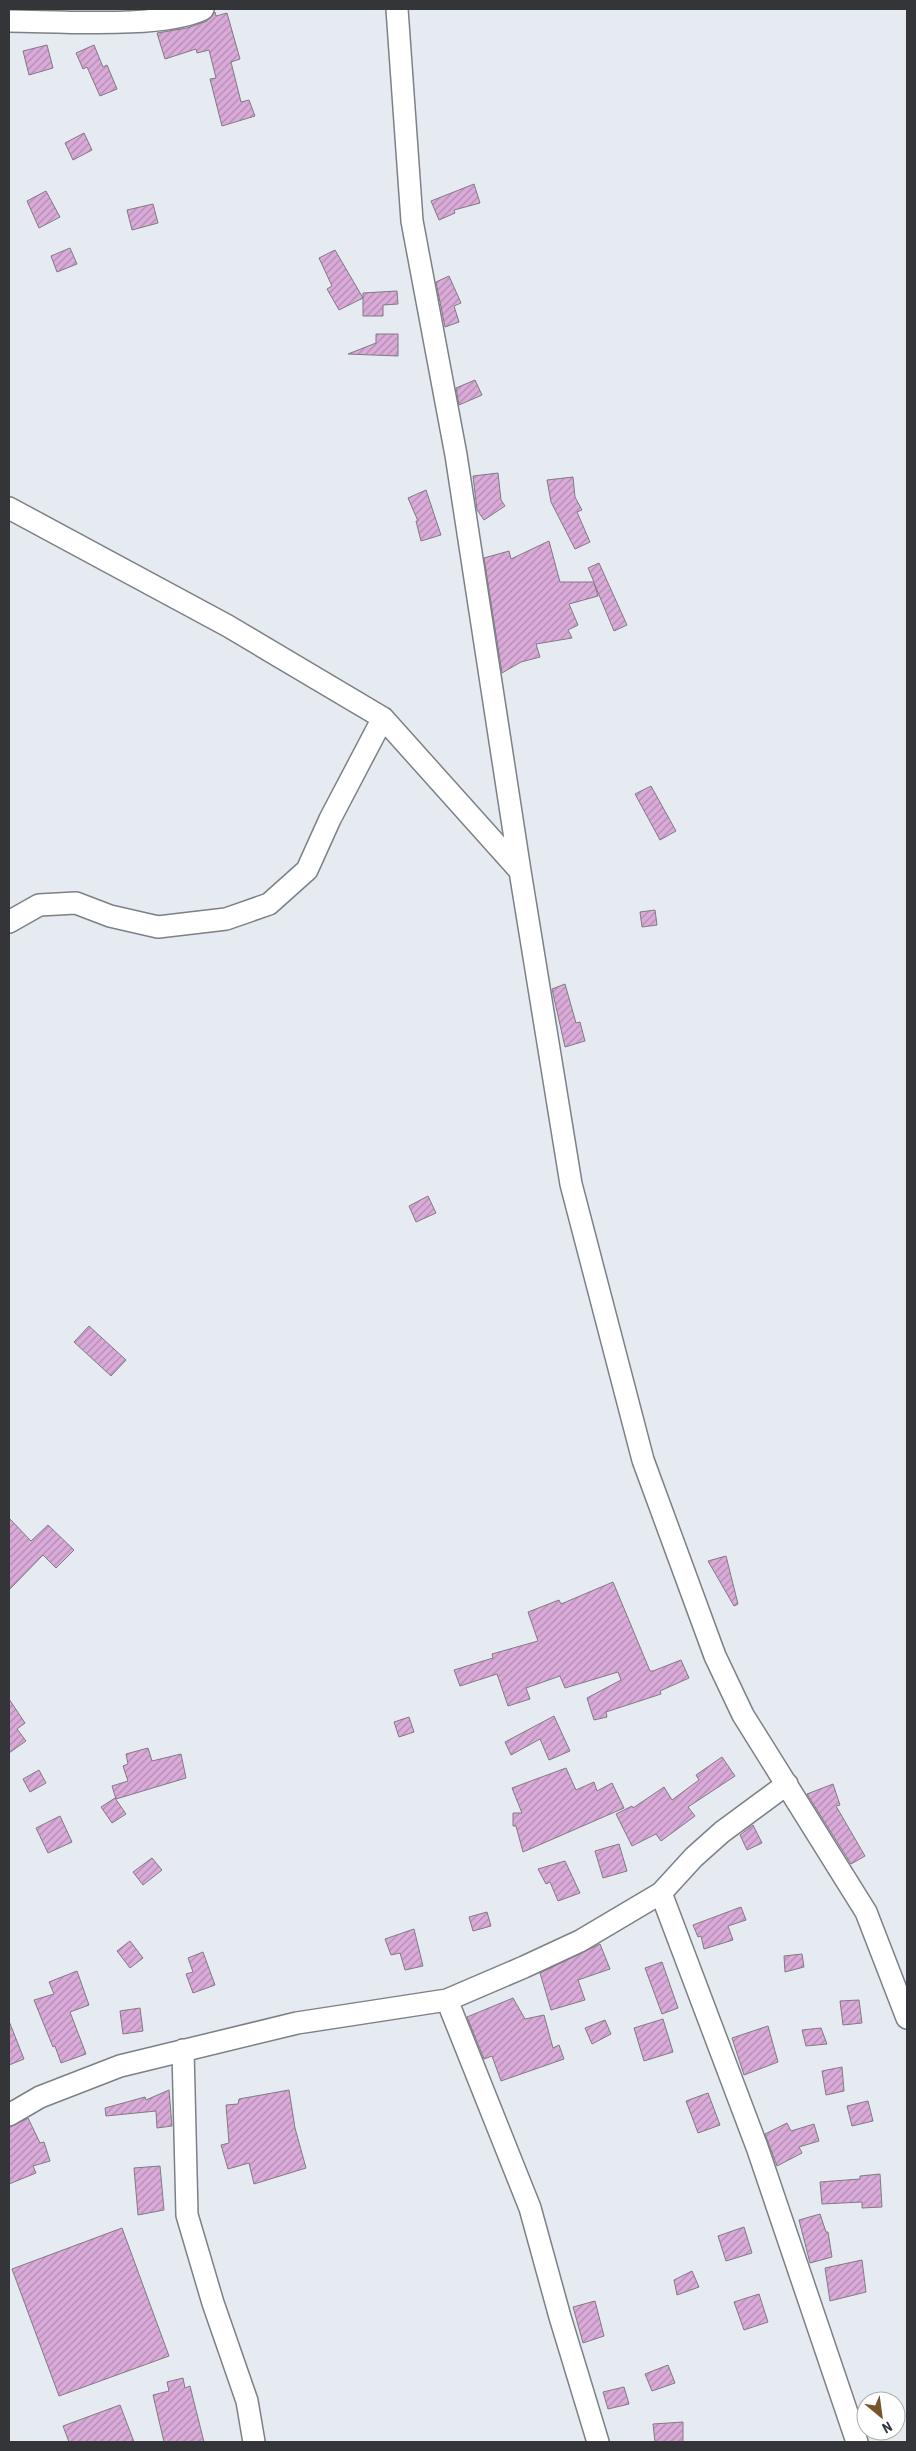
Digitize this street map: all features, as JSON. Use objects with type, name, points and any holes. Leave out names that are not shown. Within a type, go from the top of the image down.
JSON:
[{"type":"street","points":[[9,22],[136,21],[168,18],[203,9]]},
{"type":"street","points":[[396,9],[412,221],[456,455],[520,871],[571,1184],[643,1460],[715,1656],[743,1716],[866,1912],[907,2018]]},
{"type":"street","points":[[9,508],[228,626],[383,718],[520,871]]},
{"type":"street","points":[[9,922],[39,905],[76,903],[110,916],[158,927],[226,919],[270,904],[307,870],[330,819],[383,718]]},
{"type":"street","points":[[9,2116],[40,2097],[120,2066],[297,2023],[447,2000],[580,1941],[661,1893],[694,1857],[722,1832],[787,1784]]},
{"type":"street","points":[[661,1893],[757,2147],[857,2442]]},
{"type":"street","points":[[447,2000],[530,2208],[560,2317],[598,2442]]},
{"type":"street","points":[[183,2050],[188,2215],[213,2303],[247,2401],[254,2442]]},
{"type":"building","points":[[215,12],[216,16],[227,13],[240,59],[231,62],[241,102],[249,100],[255,116],[222,126],[210,79],[216,78],[209,50],[197,53],[196,49],[165,59],[157,33],[187,28],[207,21]]},
{"type":"building","points":[[47,45],[53,68],[29,75],[23,51]]},
{"type":"building","points":[[94,45],[103,67],[107,65],[117,89],[100,96],[87,67],[83,69],[76,53]]},
{"type":"building","points":[[84,133],[92,150],[73,160],[65,143]]},
{"type":"building","points":[[474,184],[480,203],[454,210],[455,213],[439,220],[431,201]]},
{"type":"building","points":[[46,191],[60,217],[39,228],[27,201]]},
{"type":"building","points":[[153,204],[158,223],[132,230],[127,210]]},
{"type":"building","points":[[70,248],[77,264],[57,272],[51,256]]},
{"type":"building","points":[[335,250],[363,298],[339,310],[327,289],[332,286],[319,258]]},
{"type":"building","points":[[449,276],[461,303],[454,306],[459,322],[445,327],[436,282]]},
{"type":"building","points":[[397,291],[398,304],[383,305],[383,316],[363,316],[363,293]]},
{"type":"building","points":[[376,334],[398,334],[398,356],[348,354],[376,343]]},
{"type":"building","points":[[475,380],[482,395],[459,405],[456,388]]},
{"type":"building","points":[[498,473],[501,500],[505,506],[484,520],[477,510],[473,476]]},
{"type":"building","points":[[573,477],[575,497],[582,510],[577,512],[590,542],[575,549],[551,502],[547,480]]},
{"type":"building","points":[[426,490],[441,535],[421,541],[416,521],[418,521],[408,498]]},
{"type":"building","points":[[549,541],[560,582],[594,582],[588,568],[599,563],[627,625],[614,631],[594,583],[598,596],[569,604],[578,625],[568,630],[572,638],[536,644],[540,657],[521,662],[502,673],[484,558],[509,551],[511,559]]},
{"type":"building","points":[[651,786],[676,831],[660,840],[635,794]]},
{"type":"building","points":[[655,910],[657,925],[642,927],[640,912]]},
{"type":"building","points":[[565,984],[576,1023],[580,1022],[585,1041],[565,1047],[552,989]]},
{"type":"building","points":[[428,1196],[436,1213],[416,1222],[409,1206]]},
{"type":"building","points":[[89,1326],[126,1360],[111,1376],[74,1342]]},
{"type":"building","points":[[9,1518],[31,1541],[48,1525],[74,1550],[56,1568],[43,1555],[9,1590]]},
{"type":"building","points":[[726,1556],[738,1604],[734,1606],[708,1561]]},
{"type":"building","points":[[613,1582],[650,1671],[681,1660],[689,1678],[660,1691],[661,1694],[606,1712],[607,1717],[594,1720],[587,1698],[621,1680],[618,1672],[565,1688],[560,1676],[526,1688],[530,1699],[508,1706],[497,1674],[460,1686],[454,1670],[493,1658],[492,1654],[538,1641],[528,1612],[559,1600],[561,1604]]},
{"type":"building","points":[[9,1699],[25,1723],[17,1729],[26,1741],[9,1753]]},
{"type":"building","points":[[554,1716],[570,1751],[549,1760],[540,1739],[511,1755],[505,1742]]},
{"type":"building","points":[[409,1717],[414,1732],[399,1737],[394,1722]]},
{"type":"building","points":[[148,1748],[152,1761],[181,1754],[186,1778],[116,1799],[112,1786],[128,1781],[123,1766],[128,1764],[126,1754]]},
{"type":"building","points":[[722,1757],[735,1776],[688,1807],[695,1816],[661,1841],[656,1834],[632,1846],[616,1814],[632,1806],[633,1808],[664,1787],[672,1800],[699,1780],[696,1775]]},
{"type":"building","points":[[566,1768],[576,1790],[594,1782],[597,1791],[612,1783],[624,1808],[523,1852],[516,1826],[513,1826],[513,1813],[522,1813],[512,1788]]},
{"type":"building","points":[[39,1770],[46,1783],[30,1792],[23,1779]]},
{"type":"building","points":[[833,1784],[840,1805],[836,1806],[865,1856],[851,1864],[807,1794]]},
{"type":"building","points":[[115,1798],[126,1814],[112,1823],[101,1807]]},
{"type":"building","points":[[60,1816],[72,1842],[48,1853],[36,1828]]},
{"type":"building","points":[[753,1825],[762,1843],[747,1850],[740,1835]]},
{"type":"building","points":[[619,1844],[627,1871],[603,1878],[595,1851]]},
{"type":"building","points":[[152,1858],[162,1870],[143,1885],[133,1872]]},
{"type":"building","points":[[565,1861],[580,1893],[558,1901],[550,1882],[546,1884],[538,1869]]},
{"type":"building","points":[[741,1907],[746,1920],[728,1926],[733,1940],[704,1949],[701,1936],[698,1937],[693,1925]]},
{"type":"building","points":[[487,1912],[491,1926],[473,1931],[469,1917]]},
{"type":"building","points":[[414,1929],[423,1966],[405,1970],[400,1953],[391,1955],[385,1939]]},
{"type":"building","points":[[130,1941],[143,1958],[130,1968],[117,1951]]},
{"type":"building","points":[[600,1944],[610,1969],[578,1980],[585,2000],[551,2010],[540,1973]]},
{"type":"building","points":[[203,1952],[215,1985],[193,1993],[186,1974],[193,1972],[188,1958]]},
{"type":"building","points":[[802,1954],[804,1967],[785,1972],[784,1956]]},
{"type":"building","points":[[662,1962],[678,2008],[662,2014],[645,1968]]},
{"type":"building","points":[[77,1971],[89,2005],[70,2012],[86,2054],[61,2063],[34,2000],[54,1994],[49,1982]]},
{"type":"building","points":[[513,1998],[525,2019],[544,2015],[553,2048],[559,2045],[564,2059],[501,2081],[492,2056],[484,2059],[467,2017]]},
{"type":"building","points":[[859,2000],[862,2023],[843,2025],[840,2001]]},
{"type":"building","points":[[140,2008],[143,2031],[123,2034],[120,2011]]},
{"type":"building","points":[[663,2019],[673,2052],[644,2061],[634,2028]]},
{"type":"building","points":[[605,2020],[611,2034],[592,2044],[585,2028]]},
{"type":"building","points":[[9,2021],[24,2059],[9,2065]]},
{"type":"building","points":[[768,2026],[778,2062],[744,2075],[732,2038]]},
{"type":"building","points":[[821,2028],[827,2044],[806,2046],[802,2030]]},
{"type":"building","points":[[842,2067],[844,2091],[826,2095],[822,2071]]},
{"type":"building","points":[[169,2090],[172,2126],[157,2128],[156,2111],[106,2116],[105,2108],[145,2097],[146,2100]]},
{"type":"building","points":[[289,2090],[295,2128],[306,2168],[254,2184],[249,2163],[228,2169],[221,2145],[229,2143],[226,2105],[238,2104],[239,2099]]},
{"type":"building","points":[[708,2093],[720,2125],[698,2133],[686,2101]]},
{"type":"building","points":[[868,2101],[873,2121],[852,2126],[847,2106]]},
{"type":"building","points":[[28,2118],[40,2143],[44,2142],[50,2161],[33,2166],[36,2173],[9,2184],[9,2127]]},
{"type":"building","points":[[787,2123],[791,2131],[814,2124],[819,2141],[799,2147],[802,2153],[777,2166],[765,2134]]},
{"type":"building","points":[[160,2166],[164,2210],[138,2215],[134,2168]]},
{"type":"building","points":[[880,2174],[882,2207],[862,2208],[862,2202],[822,2204],[820,2182],[860,2179],[860,2176]]},
{"type":"building","points":[[820,2214],[826,2232],[828,2232],[832,2257],[810,2263],[799,2220]]},
{"type":"building","points":[[744,2227],[752,2253],[726,2261],[718,2236]]},
{"type":"building","points":[[122,2228],[169,2356],[59,2396],[12,2269]]},
{"type":"building","points":[[862,2260],[866,2292],[830,2301],[825,2268]]},
{"type":"building","points":[[692,2271],[699,2287],[677,2295],[674,2280]]},
{"type":"building","points":[[759,2294],[768,2322],[744,2330],[734,2302]]},
{"type":"building","points":[[595,2301],[604,2336],[583,2343],[573,2307]]},
{"type":"building","points":[[668,2365],[675,2383],[652,2391],[645,2374]]},
{"type":"building","points":[[183,2378],[185,2388],[190,2386],[204,2442],[164,2442],[153,2395],[169,2391],[167,2382]]},
{"type":"building","points":[[624,2387],[629,2404],[608,2409],[603,2392]]},
{"type":"building","points":[[120,2405],[134,2442],[69,2442],[63,2426]]},
{"type":"building","points":[[683,2422],[683,2442],[655,2442],[653,2424]]}]
